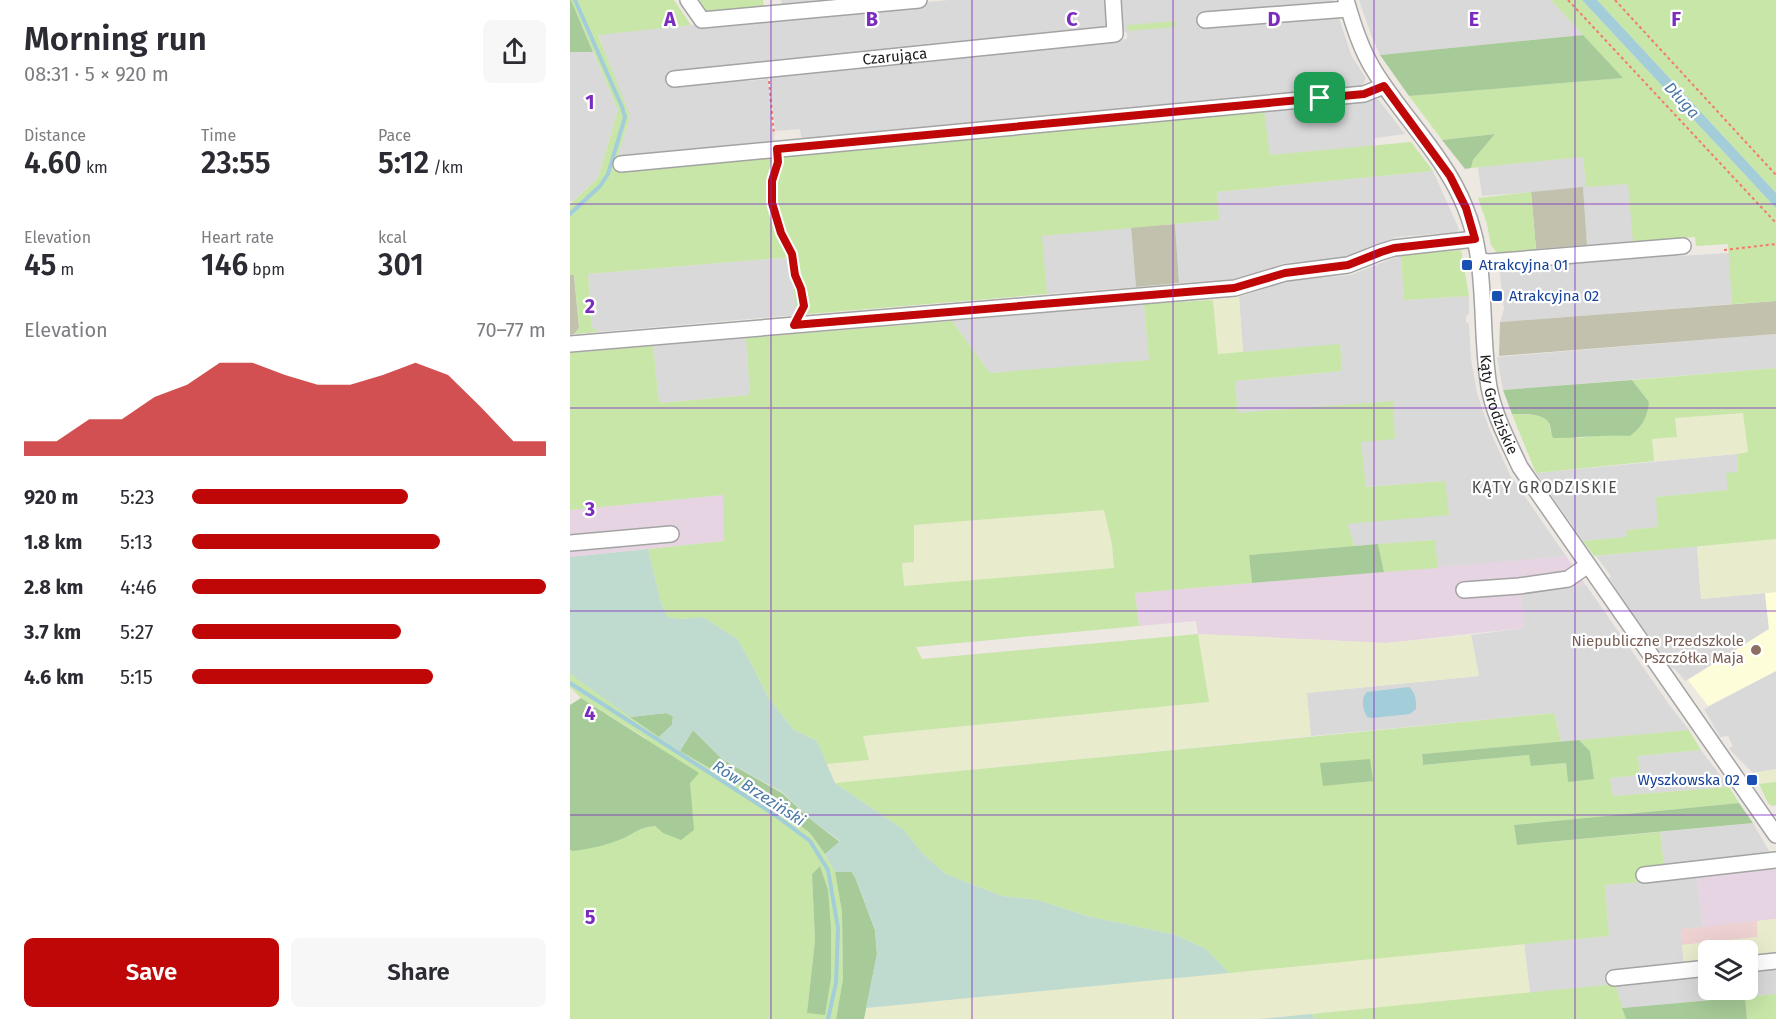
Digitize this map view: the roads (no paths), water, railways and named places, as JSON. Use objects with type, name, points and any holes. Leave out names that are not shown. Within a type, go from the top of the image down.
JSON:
[{"type":"street","points":[[688,0],[702,20],[919,0]]},
{"type":"street","name":"Czarująca","points":[[674,79],[1115,34],[1113,0]]},
{"type":"street","points":[[1205,20],[1347,4]]},
{"type":"street","name":"Kąty Grodziskie","points":[[1347,4],[1368,59],[1384,86],[1450,176],[1466,208],[1483,280],[1485,352],[1489,387],[1494,408],[1520,467],[1774,826]]},
{"type":"street","points":[[621,164],[775,145],[1364,94],[1384,86]]},
{"type":"street","points":[[570,344],[1234,288],[1285,273],[1348,265],[1394,248],[1475,239]]},
{"type":"street","points":[[1480,261],[1683,246]]},
{"type":"street","points":[[570,543],[671,534]]},
{"type":"street","points":[[1464,590],[1519,586],[1568,579],[1588,565]]},
{"type":"street","points":[[1644,875],[1776,860]]},
{"type":"street","points":[[1758,963],[1776,961]]},
{"type":"street","points":[[1614,978],[1698,969]]},
{"type":"water","name":"Długa","points":[[1582,0],[1597,0],[1776,193],[1776,208]]},
{"type":"water","points":[[1409,687],[1416,703],[1416,709],[1410,714],[1367,717],[1363,701],[1367,692]]},
{"type":"waterway","points":[[570,214],[600,186],[608,174],[625,117],[575,0]]},
{"type":"waterway","name":"Rów Brzeziński","points":[[570,683],[775,815],[810,841],[828,870],[838,928],[836,983],[828,1019]]},
{"type":"place","name":"Atrakcyjna 01","points":[[1467,265]]},
{"type":"place","name":"Atrakcyjna 02","points":[[1497,296]]},
{"type":"place","name":"Niepubliczne Przedszkole Pszczółka Maja","points":[[1756,650]]},
{"type":"place","name":"Wyszkowska 02","points":[[1752,780]]},
{"type":"district","name":"KĄTY GRODZISKIE","points":[[1545,487]]}]
